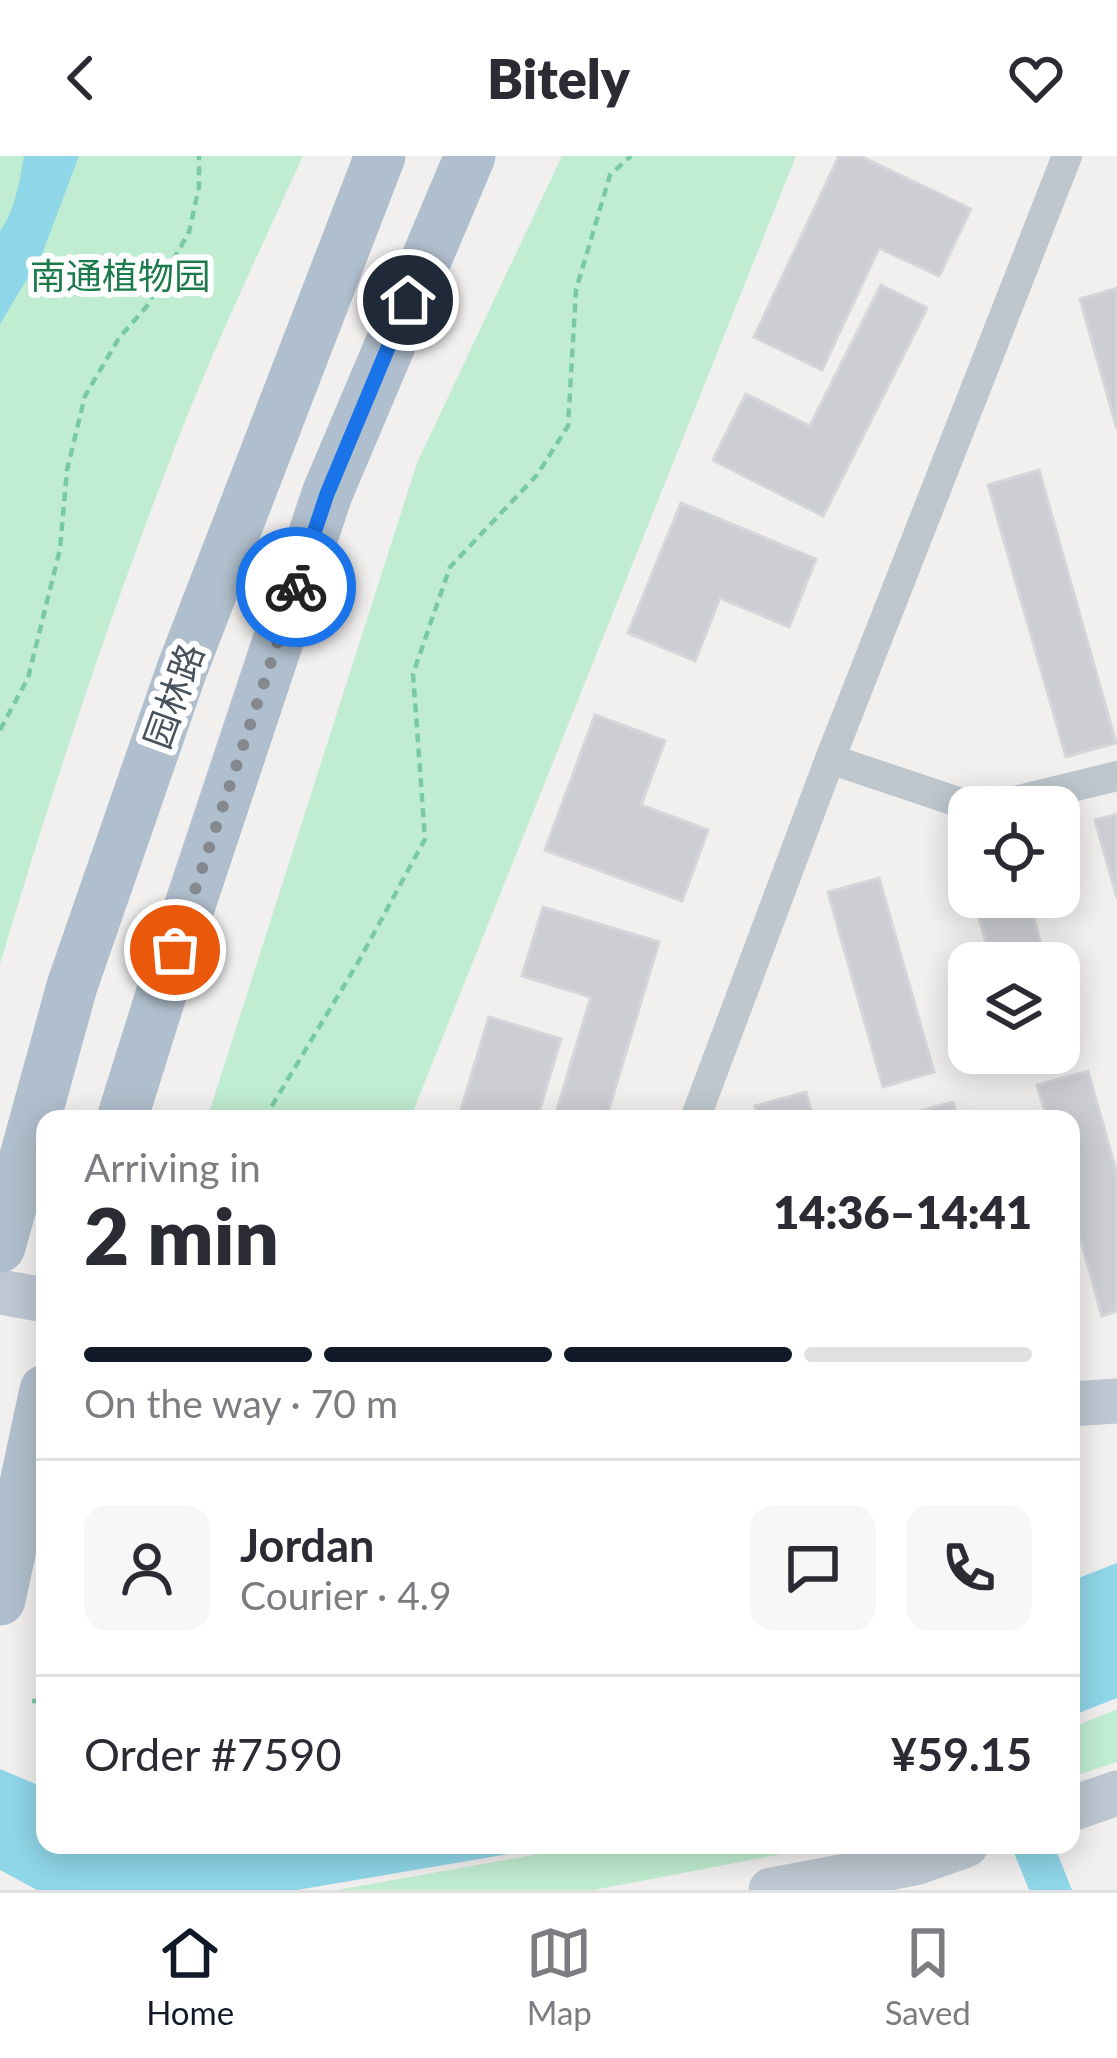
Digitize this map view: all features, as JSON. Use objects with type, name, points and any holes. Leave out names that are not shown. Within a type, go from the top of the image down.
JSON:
[{"type":"main road","name":"园林路","points":[[38,1110],[72,986],[165,717],[380,156]]},
{"type":"main road","points":[[125,1110],[327,494],[470,156]]},
{"type":"main road","name":"园林路","points":[[0,1246],[36,1116]]},
{"type":"main road","points":[[0,1600],[36,1432]]},
{"type":"street","points":[[698,1110],[830,759],[1067,156]]},
{"type":"street","points":[[830,759],[948,798]]},
{"type":"street","points":[[1076,786],[1117,776]]},
{"type":"street","points":[[0,1292],[36,1298]]},
{"type":"street","points":[[1080,1403],[1117,1401]]},
{"type":"street","points":[[1080,1806],[1117,1793]]},
{"type":"street","points":[[771,1890],[920,1877],[953,1854]]},
{"type":"path","points":[[0,730],[28,678],[60,549],[67,470],[85,396],[119,338],[147,306],[189,232],[200,187],[199,156]]},
{"type":"path","points":[[270,1110],[424,839],[413,674],[450,567],[536,475],[568,426],[576,290],[610,176],[631,156]]},
{"type":"green space","name":"南通植物园","points":[[0,156],[303,156],[205,374],[151,511],[82,704],[0,964]]},
{"type":"green space","points":[[562,156],[796,156],[414,1110],[210,1110],[417,463]]},
{"type":"green space","points":[[1117,1709],[1117,1762],[1080,1774],[1080,1724]]},
{"type":"green space","points":[[539,1854],[782,1854],[594,1890],[337,1890]]},
{"type":"water","points":[[24,156],[79,156],[42,254],[0,324],[0,231],[13,204]]},
{"type":"water","points":[[1117,1563],[1117,1698],[1080,1712],[1080,1577]]},
{"type":"water","points":[[0,1769],[36,1784],[36,1854],[508,1854],[297,1890],[37,1890],[0,1870]]},
{"type":"water","points":[[1015,1854],[1058,1854],[1072,1890],[1029,1890]]},
{"type":"building","points":[[839,156],[860,156],[971,209],[939,276],[879,248],[822,370],[754,337]]},
{"type":"building","points":[[881,285],[927,308],[823,516],[713,460],[746,394],[810,426]]},
{"type":"building","points":[[1117,288],[1117,429],[1080,299]]},
{"type":"building","points":[[1039,470],[1116,743],[1066,757],[988,485]]},
{"type":"building","points":[[681,503],[816,559],[789,627],[720,598],[695,661],[628,633]]},
{"type":"building","points":[[595,715],[665,741],[641,805],[708,830],[682,901],[545,850]]},
{"type":"building","points":[[1117,814],[1117,898],[1095,820]]},
{"type":"building","points":[[879,878],[934,1072],[883,1087],[828,892]]},
{"type":"building","points":[[543,907],[659,942],[609,1110],[557,1110],[591,997],[522,976]]},
{"type":"building","points":[[979,918],[1034,918],[1040,942],[986,942]]},
{"type":"building","points":[[489,1017],[561,1039],[540,1110],[461,1110]]},
{"type":"building","points":[[1088,1071],[1117,1174],[1117,1311],[1102,1316],[1080,1237],[1080,1110],[1044,1110],[1037,1085]]},
{"type":"building","points":[[806,1092],[811,1110],[756,1110],[755,1106]]},
{"type":"building","points":[[953,1102],[955,1110],[924,1110]]},
{"type":"way so far","points":[[175,950],[296,587]]},
{"type":"route","points":[[296,587],[327,494],[408,300]]}]
